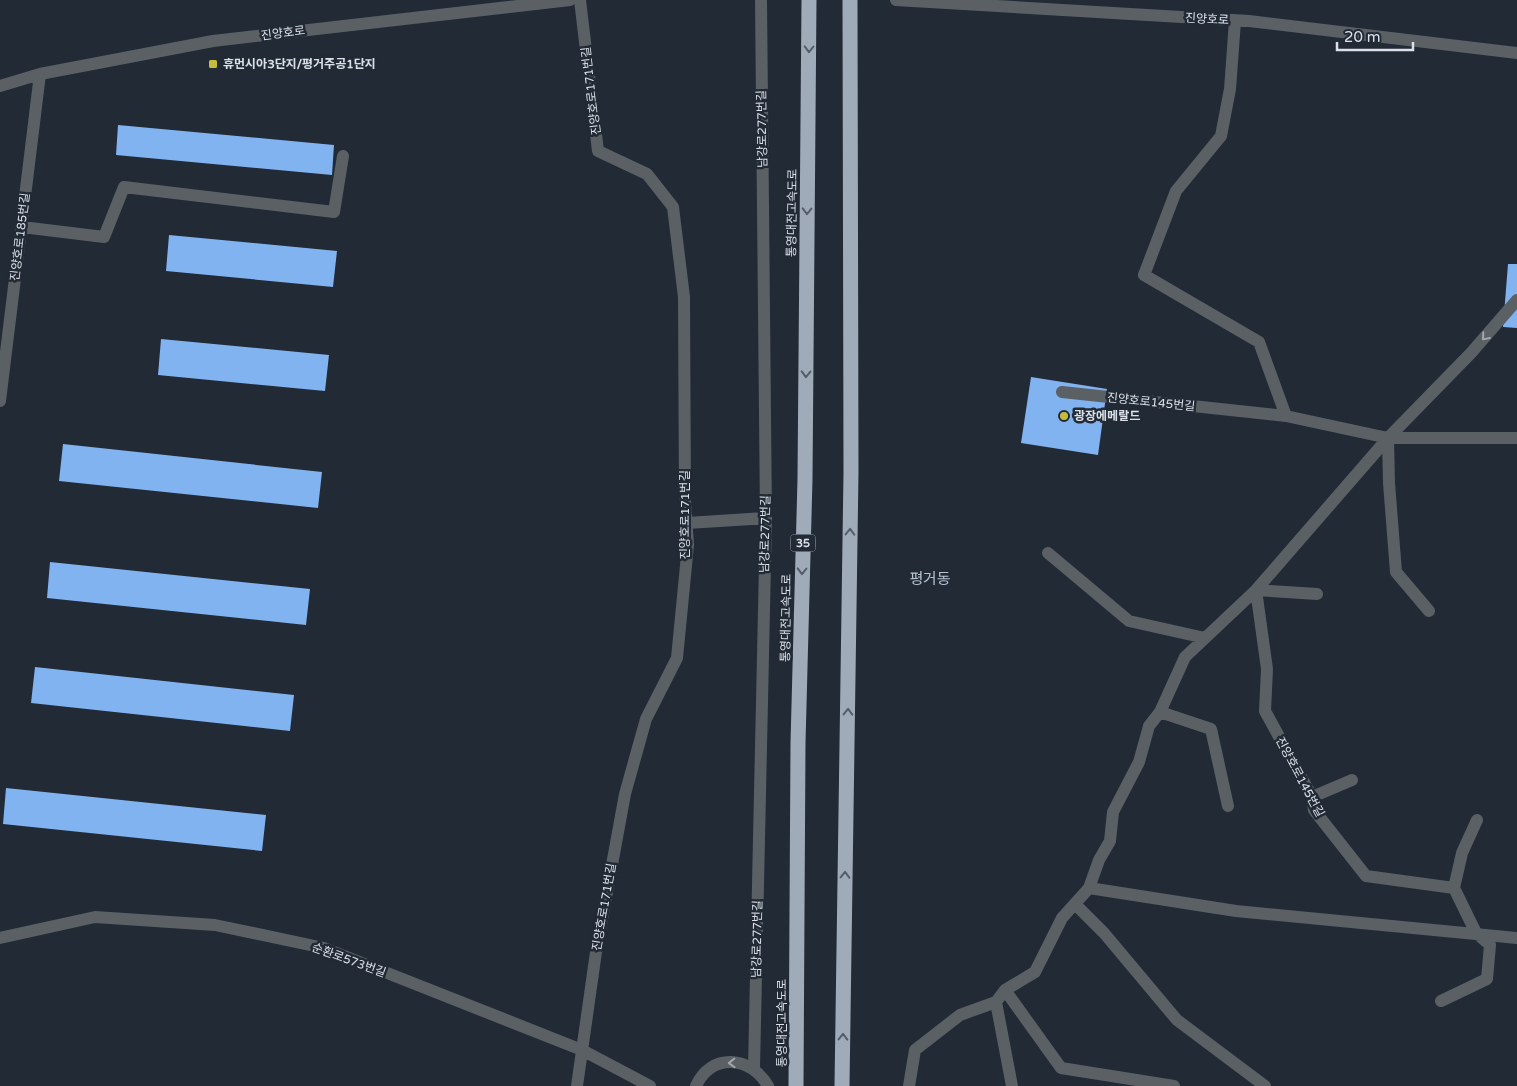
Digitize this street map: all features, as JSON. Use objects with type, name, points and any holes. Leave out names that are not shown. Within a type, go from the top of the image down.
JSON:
[{"type":"highway","name":"통영대전고속도로","points":[[796,1086],[798,743],[805,479],[809,0]]},
{"type":"highway","points":[[842,1086],[851,472],[850,0]]},
{"type":"street","name":"진양호로","points":[[0,86],[40,74],[213,41],[570,0]]},
{"type":"street","name":"진양호로171번길","points":[[577,1086],[596,952],[624,794],[646,719],[677,658],[688,545],[684,297],[673,207],[647,174],[598,151],[580,0]]},
{"type":"street","name":"남강로277번길","points":[[754,1068],[766,518],[761,0]]},
{"type":"street","name":"진양호로","points":[[896,0],[1235,21],[1517,53]]},
{"type":"street","points":[[1235,21],[1230,89],[1221,136],[1176,191],[1144,275],[1259,342],[1286,416]]},
{"type":"street","name":"진양호로185번길","points":[[0,401],[40,74]]},
{"type":"street","points":[[22,227],[104,238],[124,187],[334,212],[343,156]]},
{"type":"street","points":[[1265,1086],[1177,1020],[1104,933],[1075,904],[1085,893],[1110,840],[1113,812],[1139,762],[1149,726],[1160,712],[1185,657],[1256,590],[1388,438],[1471,354],[1517,300]]},
{"type":"street","name":"진양호로145번길","points":[[1062,392],[1286,416],[1388,438],[1517,438]]},
{"type":"street","points":[[1388,438],[1389,483],[1396,572],[1429,611]]},
{"type":"street","points":[[687,523],[766,518]]},
{"type":"street","points":[[1048,554],[1129,622],[1205,638]]},
{"type":"street","points":[[1256,590],[1317,594]]},
{"type":"street","name":"진양호로145번길","points":[[1256,590],[1267,668],[1264,711],[1312,797],[1314,810],[1366,876],[1454,888]]},
{"type":"street","points":[[1160,712],[1211,728],[1228,806]]},
{"type":"street","points":[[1312,797],[1352,780]]},
{"type":"street","points":[[1441,1001],[1487,979],[1490,945],[1476,933],[1454,888],[1462,853],[1477,820]]},
{"type":"street","points":[[1085,893],[1236,912],[1517,938]]},
{"type":"street","points":[[909,1086],[915,1050],[960,1015],[996,1002],[1005,990],[1035,972],[1062,918],[1085,893]]},
{"type":"street","name":"순환로573번길","points":[[0,938],[95,917],[215,925],[324,948],[582,1050],[650,1086]]},
{"type":"street","points":[[1005,990],[1061,1068],[1174,1086]]},
{"type":"street","points":[[996,1002],[1012,1086]]},
{"type":"street","points":[[696,1086],[705,1073],[716,1065],[728,1062],[742,1063],[754,1068],[763,1077],[768,1086]]},
{"type":"building","points":[[118,125],[334,145],[332,175],[116,155]]},
{"type":"building","points":[[169,235],[337,251],[333,287],[166,271]]},
{"type":"building","points":[[1508,264],[1517,264],[1517,328],[1503,327]]},
{"type":"building","points":[[161,339],[329,355],[325,391],[158,375]]},
{"type":"building","name":"광장에메랄드","points":[[1031,377],[1107,389],[1098,455],[1021,443]]},
{"type":"building","points":[[63,444],[322,472],[318,508],[59,481]]},
{"type":"building","points":[[50,562],[310,589],[306,625],[47,598]]},
{"type":"building","points":[[35,667],[294,695],[290,731],[31,703]]},
{"type":"building","points":[[6,788],[266,815],[262,851],[3,824]]},
{"type":"place","name":"휴먼시아3단지/평거주공1단지","points":[[213,64]]},
{"type":"place","name":"광장에메랄드","points":[[1064,416]]},
{"type":"district","name":"평거동","points":[[930,579]]}]
